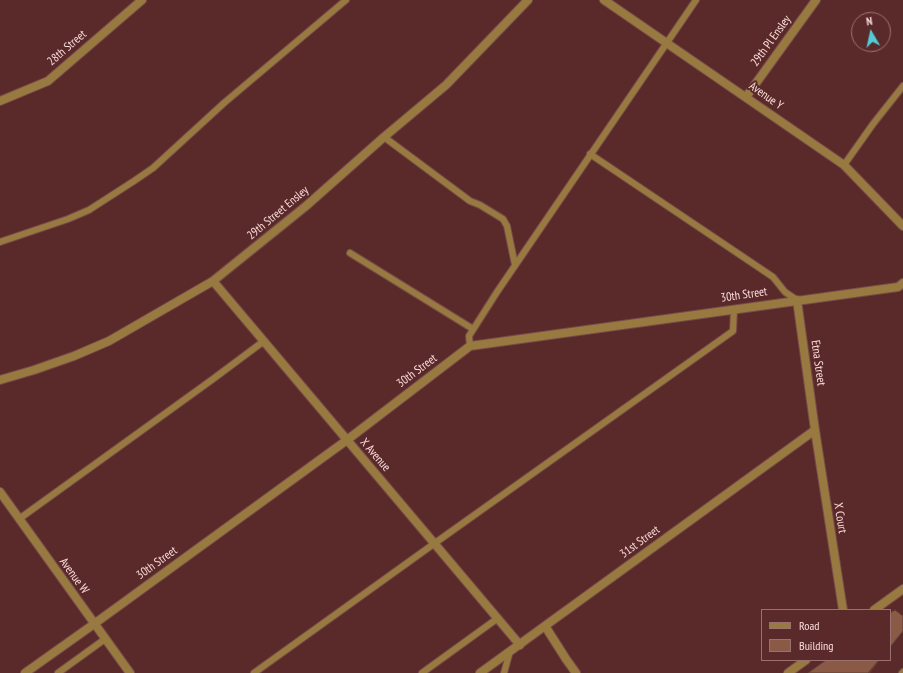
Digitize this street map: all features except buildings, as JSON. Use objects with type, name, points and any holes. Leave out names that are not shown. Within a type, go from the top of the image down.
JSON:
[{"type":"street","name":"28th Street","points":[[0,102],[48,81],[142,0]]},
{"type":"street","name":"29th Street Ensley","points":[[0,380],[74,356],[109,341],[213,281],[306,206],[446,85],[528,0]]},
{"type":"street","name":"Avenue Y","points":[[604,0],[844,165],[903,226]]},
{"type":"street","name":"29th Pl Ensley","points":[[746,97],[816,0]]},
{"type":"street","name":"X Avenue","points":[[213,281],[520,644]]},
{"type":"street","name":"30th Street","points":[[24,673],[94,624],[347,440],[470,346],[898,287],[903,283]]},
{"type":"street","name":"Etna Street","points":[[797,300],[815,430]]},
{"type":"street","name":"X Court","points":[[815,430],[842,609]]},
{"type":"street","name":"31st Street","points":[[480,673],[815,430]]},
{"type":"street","name":"Avenue W","points":[[0,492],[130,673]]},
{"type":"street","points":[[876,609],[901,593]]},
{"type":"street","points":[[545,626],[576,673]]},
{"type":"street","points":[[788,673],[805,661]]},
{"type":"lane","points":[[0,242],[68,219],[89,210],[153,168],[224,103],[346,0]]},
{"type":"lane","points":[[470,346],[469,336],[473,329],[590,154],[696,0]]},
{"type":"lane","points":[[844,165],[873,124],[903,86]]},
{"type":"lane","points":[[384,137],[470,201],[480,205],[503,220],[507,226],[515,265]]},
{"type":"lane","points":[[590,154],[773,277],[785,292],[797,300]]},
{"type":"lane","points":[[350,253],[473,329]]},
{"type":"lane","points":[[254,673],[733,331],[734,309]]},
{"type":"lane","points":[[18,519],[264,341]]},
{"type":"lane","points":[[422,673],[498,618]]},
{"type":"lane","points":[[58,673],[105,639]]},
{"type":"lane","points":[[504,673],[510,651]]}]
